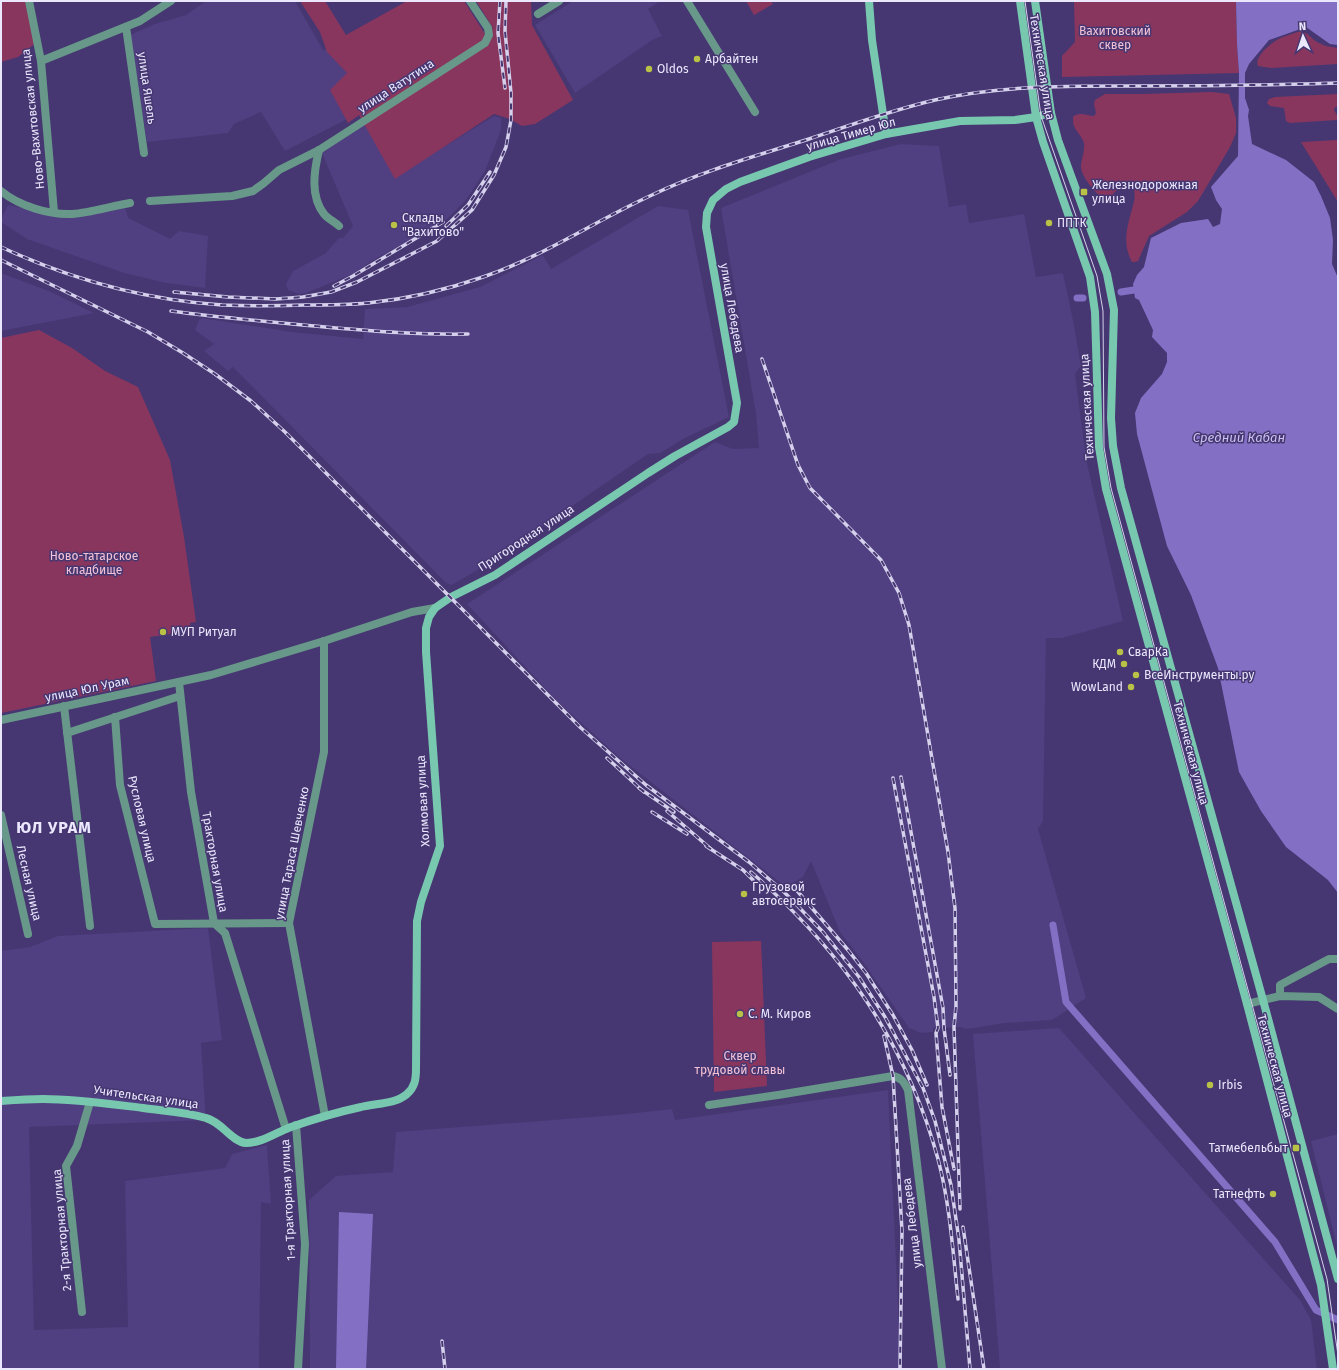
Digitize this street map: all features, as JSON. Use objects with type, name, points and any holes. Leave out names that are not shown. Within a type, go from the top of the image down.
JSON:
[{"type":"main road","points":[[869,1],[872,40],[886,134]]},
{"type":"main road","name":"Техническая улица","points":[[1020,1],[1036,117],[1043,142],[1090,277],[1095,312],[1099,447],[1106,489],[1247,1004],[1321,1285],[1333,1369]]},
{"type":"main road","name":"Техническая улица","points":[[1035,1],[1051,113],[1058,140],[1107,274],[1114,310],[1111,418],[1113,446],[1121,488],[1263,1000],[1338,1279]]},
{"type":"main road","name":"улица Тимер Юл","points":[[713,200],[726,189],[740,182],[809,158],[886,134],[960,121],[1015,120],[1051,113]]},
{"type":"main road","name":"улица Лебедева","points":[[713,200],[707,213],[706,227],[737,403],[734,422]]},
{"type":"main road","name":"Пригородная улица","points":[[435,608],[451,597],[495,575],[648,473],[675,456],[728,427],[734,422]]},
{"type":"main road","name":"Холмовая улица","points":[[413,1087],[416,1080],[417,921],[421,902],[440,846],[426,652],[426,628],[429,617],[435,608]]},
{"type":"main road","name":"Учительская улица","points":[[1,1101],[44,1099],[90,1102],[186,1113],[207,1118],[218,1123],[235,1139],[244,1143],[259,1141],[296,1125],[325,1116],[399,1099],[407,1094],[413,1087]]},
{"type":"street","name":"Ново-Вахитовская улица","points":[[29,1],[41,61],[54,212]]},
{"type":"street","points":[[41,61],[140,21],[170,1]]},
{"type":"street","name":"улица Ватутина","points":[[150,201],[232,196],[253,191],[280,170],[319,150],[485,43],[489,36],[488,28],[470,1]]},
{"type":"street","points":[[538,14],[559,1]]},
{"type":"street","points":[[687,1],[755,112]]},
{"type":"street","name":"улица Яшель","points":[[126,27],[144,153]]},
{"type":"street","points":[[319,150],[314,173],[316,197],[324,214],[339,226]]},
{"type":"street","points":[[1,190],[6,195],[30,208],[72,214],[130,203]]},
{"type":"street","name":"Пригородная улица","points":[[179,682],[211,675],[324,641],[412,612],[435,608]]},
{"type":"street","name":"улица Тараса Шевченко","points":[[324,641],[324,752],[289,923],[325,1116]]},
{"type":"street","name":"Тракторная улица","points":[[179,682],[191,792],[214,923],[225,933],[286,1129]]},
{"type":"street","name":"улица Юл Урам","points":[[1,720],[179,682]]},
{"type":"street","points":[[67,733],[180,696]]},
{"type":"street","points":[[64,706],[90,926]]},
{"type":"street","name":"Русловая улица","points":[[115,717],[120,785],[155,924],[214,923]]},
{"type":"street","name":"Лесная улица","points":[[1,815],[28,934]]},
{"type":"street","points":[[214,923],[289,923]]},
{"type":"street","points":[[1280,996],[1280,986],[1284,983],[1330,959],[1338,959]]},
{"type":"street","points":[[1247,1004],[1280,996],[1319,997],[1338,1009]]},
{"type":"street","name":"улица Лебедева","points":[[709,1104],[778,1095],[893,1076],[900,1077],[904,1081],[908,1090],[942,1369]]},
{"type":"street","name":"2-я Тракторная улица","points":[[82,1312],[66,1166],[77,1146],[90,1102]]},
{"type":"street","name":"1-я Тракторная улица","points":[[296,1125],[305,1244],[298,1369]]},
{"type":"shaded area","points":[[206,1],[295,1],[323,50],[332,48],[349,76],[351,117],[285,151],[261,112],[234,124],[228,133],[147,142],[130,35],[155,24],[186,15]]},
{"type":"shaded area","points":[[573,1],[660,1],[648,9],[662,36],[652,40],[575,93],[535,25]]},
{"type":"shaded area","points":[[494,116],[501,118],[501,130],[485,171],[466,200],[447,219],[370,262],[355,273],[306,293],[299,294],[288,290],[286,284],[293,271],[326,253],[339,238],[343,238],[353,226],[322,153],[366,122],[400,174]]},
{"type":"shaded area","points":[[901,144],[939,146],[949,207],[966,204],[969,223],[1024,214],[1036,277],[1063,273],[1081,366],[1075,374],[1086,459],[1123,621],[1062,638],[1046,638],[1043,821],[1038,829],[1086,998],[1052,1020],[1004,1023],[964,1029],[963,1027],[933,1028],[933,1032],[921,1033],[909,1028],[861,959],[840,932],[811,861],[803,877],[786,887],[620,758],[557,701],[467,604],[715,442],[733,449],[759,448],[756,414],[721,208],[841,159]]},
{"type":"shaded area","points":[[8,205],[66,217],[125,207],[128,218],[170,239],[179,231],[208,236],[205,288],[166,283],[124,273],[27,239],[1,222]]},
{"type":"shaded area","points":[[658,206],[688,210],[729,417],[685,438],[660,453],[648,454],[488,564],[452,585],[446,583],[233,367],[228,371],[204,351],[214,344],[195,330],[199,320],[202,318],[292,332],[363,339],[365,309],[407,307],[480,287],[543,255],[551,269]]},
{"type":"shaded area","points":[[1,273],[49,291],[94,313],[1,331]]},
{"type":"shaded area","points":[[208,928],[222,1040],[201,1043],[206,1120],[29,1127],[34,1330],[128,1327],[125,1181],[225,1168],[232,1154],[267,1145],[271,1204],[261,1202],[259,1369],[1,1369],[1,951],[30,947],[58,936]]},
{"type":"shaded area","points":[[1059,1028],[1300,1300],[1311,1320],[1317,1369],[1000,1369],[973,1034]]},
{"type":"shaded area","points":[[888,1090],[901,1369],[310,1369],[309,1200],[336,1176],[393,1172],[396,1132],[617,1115],[672,1109],[675,1120]]},
{"type":"shaded area","points":[[1338,1134],[1338,1250],[1311,1141]]},
{"type":"green space","points":[[1,1],[29,1],[37,42],[18,57],[1,62]]},
{"type":"green space","points":[[300,1],[325,1],[346,35],[407,1],[464,1],[485,34],[493,28],[476,1],[531,1],[532,25],[573,100],[535,124],[522,126],[510,119],[494,114],[395,179],[359,115],[348,123],[330,90],[347,73],[327,52],[320,32]]},
{"type":"green space","points":[[746,1],[771,1],[773,4],[754,15]]},
{"type":"green space","name":"Вахитовский сквер","points":[[1074,1],[1236,1],[1239,73],[1062,77],[1062,56],[1075,42]]},
{"type":"green space","points":[[1301,31],[1320,43],[1338,48],[1338,64],[1271,68],[1258,66],[1257,63],[1260,55],[1270,45],[1282,37]]},
{"type":"green space","points":[[1212,92],[1229,94],[1236,118],[1236,133],[1230,147],[1198,201],[1187,212],[1149,236],[1138,261],[1132,262],[1127,250],[1126,238],[1134,198],[1132,183],[1128,182],[1106,199],[1103,199],[1092,188],[1085,179],[1081,169],[1084,143],[1074,126],[1073,117],[1078,114],[1094,116],[1096,113],[1094,104],[1095,100],[1105,94]]},
{"type":"green space","points":[[1338,94],[1338,107],[1335,107],[1334,110],[1338,117],[1337,120],[1290,123],[1286,121],[1284,108],[1270,106],[1267,103],[1269,99],[1275,97]]},
{"type":"green space","points":[[1338,140],[1338,202],[1301,142]]},
{"type":"green space","name":"Ново-татарское кладбище","points":[[39,330],[72,348],[105,371],[138,387],[170,460],[184,537],[196,622],[190,623],[191,631],[150,637],[156,681],[1,713],[1,338]]},
{"type":"green space","name":"Сквер трудовой славы","points":[[761,941],[767,1086],[714,1092],[712,942]]},
{"type":"water","name":"Средний Кабан","points":[[1236,1],[1338,1],[1338,45],[1330,44],[1306,27],[1269,40],[1249,64],[1245,73],[1245,98],[1249,110],[1248,116],[1252,144],[1286,160],[1314,182],[1330,218],[1333,240],[1332,264],[1338,278],[1338,893],[1328,880],[1286,847],[1261,811],[1239,772],[1218,668],[1191,595],[1167,546],[1137,434],[1135,413],[1141,398],[1162,374],[1167,362],[1167,353],[1152,337],[1153,330],[1139,300],[1135,298],[1133,284],[1137,275],[1144,267],[1151,238],[1181,223],[1208,219],[1213,227],[1220,224],[1222,209],[1216,200],[1211,187],[1238,156],[1239,73]]},
{"type":"water","points":[[339,1212],[373,1214],[366,1369],[336,1369]]},
{"type":"waterway","points":[[1121,292],[1134,290]]},
{"type":"waterway","points":[[1077,298],[1083,298]]},
{"type":"waterway","points":[[1053,925],[1066,1002],[1275,1242],[1316,1310],[1338,1320]]},
{"type":"tram line","points":[[1025,1],[1041,116],[1097,276],[1103,311],[1104,447],[1111,488],[1327,1279],[1338,1355]]},
{"type":"railway","points":[[500,1],[498,33],[505,88]]},
{"type":"railway","points":[[174,292],[228,297],[276,299],[303,297],[331,292],[357,282],[437,241],[472,210],[494,175],[506,147],[511,120],[511,93],[505,31],[506,1]]},
{"type":"railway","points":[[1,247],[54,269],[81,278],[136,293],[165,298],[243,306],[344,305],[368,303],[426,293],[483,277],[505,269],[547,249],[671,186],[729,164],[903,108],[935,100],[985,91],[1035,87],[1338,83]]},
{"type":"railway","points":[[446,226],[468,205],[490,172]]},
{"type":"railway","points":[[334,286],[443,222]]},
{"type":"railway","points":[[1,260],[148,332],[215,374],[251,401],[285,432],[581,728],[646,785],[749,862],[784,892],[823,932],[859,977],[885,1017],[923,1088],[935,1121],[951,1185],[959,1240],[970,1369]]},
{"type":"railway","points":[[171,311],[248,320],[361,330],[468,334]]},
{"type":"railway","points":[[762,359],[798,465],[810,488],[881,560],[899,593],[909,625],[948,852],[955,908],[956,1006],[954,1027],[960,1209]]},
{"type":"railway","points":[[607,758],[644,792]]},
{"type":"railway","points":[[901,777],[943,1008],[950,1075]]},
{"type":"railway","points":[[893,778],[934,997],[938,1028],[936,1033],[942,1107],[954,1169]]},
{"type":"railway","points":[[639,788],[674,812]]},
{"type":"railway","points":[[667,811],[711,849]]},
{"type":"railway","points":[[652,812],[687,834]]},
{"type":"railway","points":[[706,846],[743,870],[753,880]]},
{"type":"railway","points":[[751,872],[784,902],[842,967],[867,1001],[889,1038],[908,1076],[925,1116],[942,1176],[951,1229],[958,1299]]},
{"type":"railway","points":[[793,886],[866,973],[893,1015],[912,1050],[927,1085]]},
{"type":"railway","points":[[884,1036],[893,1076],[902,1231],[900,1369]]},
{"type":"railway","points":[[963,1227],[984,1369]]},
{"type":"railway","points":[[442,1341],[445,1369]]},
{"type":"place","name":"Арбайтен","points":[[697,59]]},
{"type":"place","name":"Oldos","points":[[649,69]]},
{"type":"place","name":"Железнодорожная улица","points":[[1084,192]]},
{"type":"place","name":"ППТК","points":[[1049,223]]},
{"type":"place","name":"Склады \"Вахитово\"","points":[[394,225]]},
{"type":"place","name":"МУП Ритуал","points":[[163,632]]},
{"type":"place","name":"СварКа","points":[[1120,652]]},
{"type":"place","name":"КДМ","points":[[1124,664]]},
{"type":"place","name":"ВсеИнструменты.ру","points":[[1136,675]]},
{"type":"place","name":"WowLand","points":[[1131,687]]},
{"type":"place","name":"Грузовой автосервис","points":[[744,894]]},
{"type":"place","name":"С. М. Киров","points":[[740,1014]]},
{"type":"place","name":"Irbis","points":[[1210,1085]]},
{"type":"place","name":"Татмебельбыт","points":[[1296,1148]]},
{"type":"place","name":"Татнефть","points":[[1273,1194]]},
{"type":"district","name":"ЮЛ УРАМ","points":[[54,827]]}]
